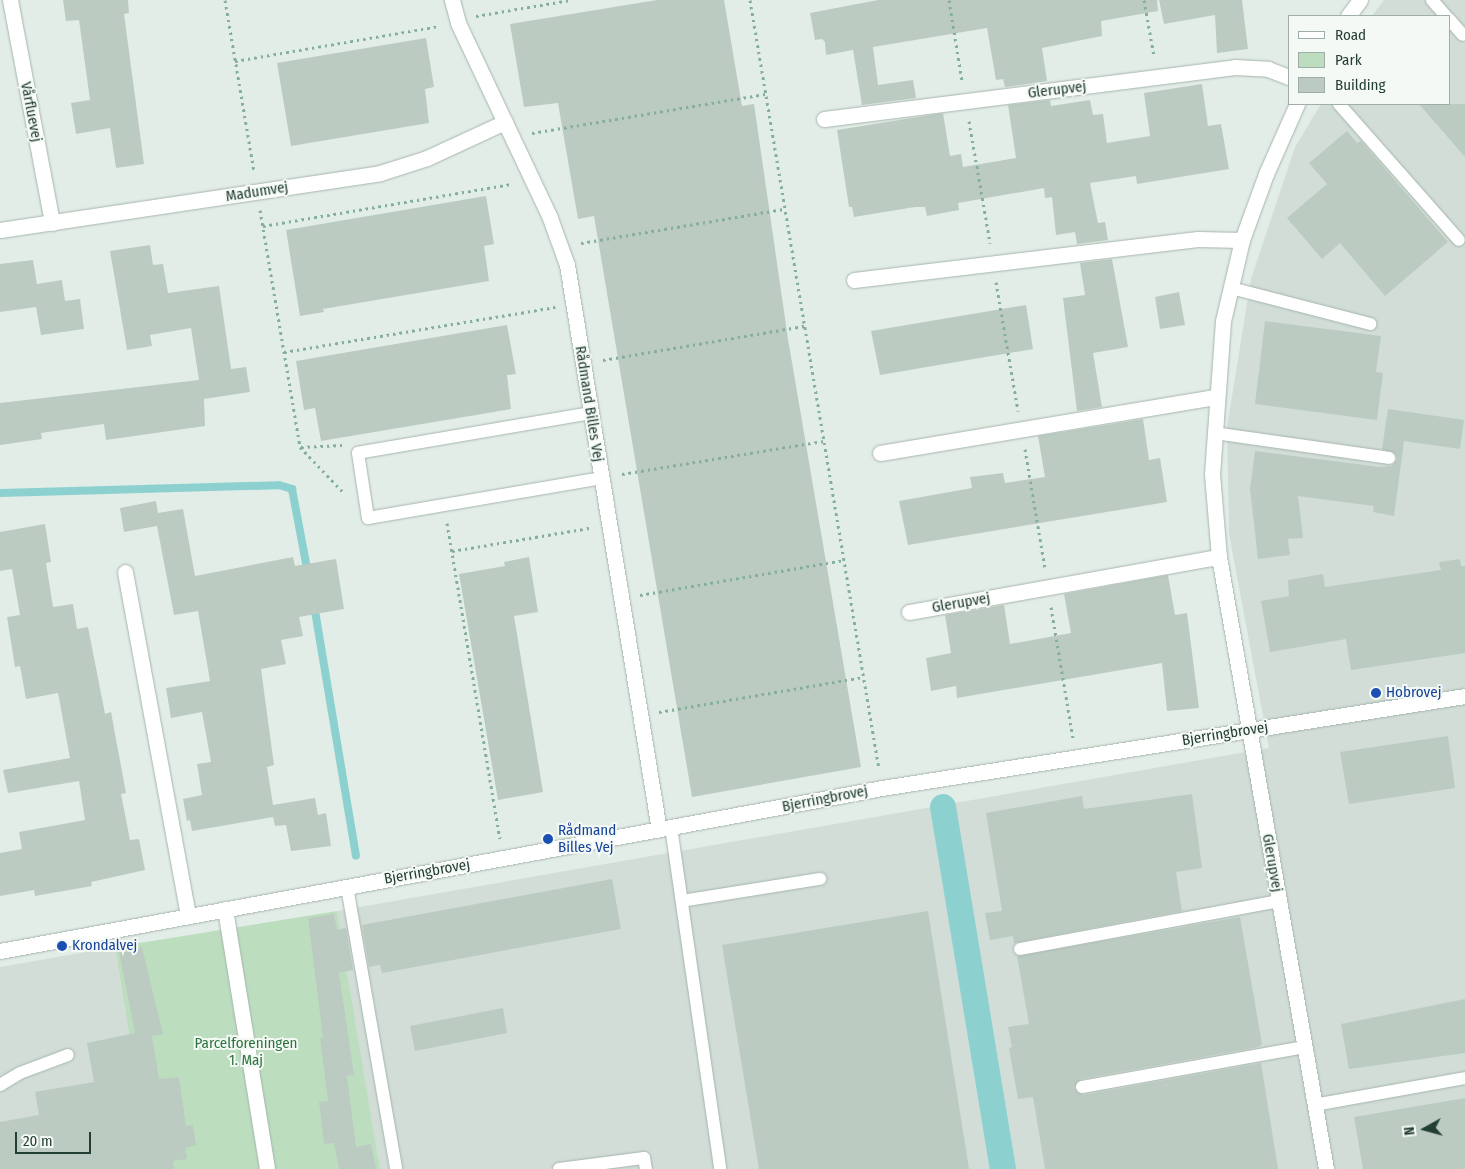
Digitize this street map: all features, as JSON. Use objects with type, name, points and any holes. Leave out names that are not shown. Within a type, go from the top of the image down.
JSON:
[{"type":"street","name":"Vårfluevej","points":[[10,0],[52,223]]},
{"type":"street","name":"Rådmand Billes Vej","points":[[452,0],[457,19],[530,174],[560,246],[573,304],[640,715],[665,828]]},
{"type":"street","points":[[1349,15],[1360,0]]},
{"type":"street","name":"Glerupvej","points":[[824,119],[1235,67],[1268,69],[1288,77]]},
{"type":"street","name":"Glerupvej","points":[[1297,105],[1266,174],[1242,240],[1223,321],[1216,397],[1212,474],[1219,557],[1326,1169]]},
{"type":"street","name":"Madumvej","points":[[0,230],[380,173],[427,158],[505,122]]},
{"type":"street","points":[[854,280],[1198,239],[1242,240]]},
{"type":"street","points":[[880,453],[1216,397]]},
{"type":"street","name":"Glerupvej","points":[[909,612],[1219,557]]},
{"type":"street","points":[[125,572],[188,916]]},
{"type":"street","name":"Bjerringbrovej","points":[[0,951],[882,788],[1465,696]]},
{"type":"street","points":[[225,910],[267,1169]]},
{"type":"lane","points":[[1432,0],[1445,15]]},
{"type":"lane","points":[[1450,20],[1463,35]]},
{"type":"lane","points":[[1340,105],[1458,240]]},
{"type":"lane","points":[[1231,288],[1370,324]]},
{"type":"lane","points":[[591,413],[358,452],[368,518],[601,478]]},
{"type":"lane","points":[[1214,433],[1390,458]]},
{"type":"lane","points":[[665,828],[682,901],[720,1169]]},
{"type":"lane","points":[[682,901],[820,879]]},
{"type":"lane","points":[[347,887],[396,1169]]},
{"type":"lane","points":[[1020,949],[1278,902]]},
{"type":"lane","points":[[1082,1087],[1304,1047]]},
{"type":"lane","points":[[0,1085],[20,1073],[68,1055]]},
{"type":"lane","points":[[1314,1105],[1465,1078]]},
{"type":"lane","points":[[559,1169],[644,1158],[646,1169]]},
{"type":"path","points":[[225,0],[300,447],[368,518]]},
{"type":"path","points":[[235,61],[438,27],[457,19],[571,0]]},
{"type":"path","points":[[750,0],[882,788]]},
{"type":"path","points":[[949,0],[1076,757]]},
{"type":"path","points":[[1144,0],[1158,77]]},
{"type":"path","points":[[512,136],[766,94]]},
{"type":"path","points":[[263,226],[511,184],[530,174]]},
{"type":"path","points":[[560,246],[785,209]]},
{"type":"path","points":[[284,352],[573,304]]},
{"type":"path","points":[[582,364],[804,326]]},
{"type":"path","points":[[601,478],[824,441]]},
{"type":"path","points":[[300,447],[339,444],[358,452]]},
{"type":"path","points":[[444,505],[503,858]]},
{"type":"path","points":[[452,551],[609,524]]},
{"type":"path","points":[[621,598],[844,560]]},
{"type":"path","points":[[640,715],[863,677]]},
{"type":"shaded area","points":[[1384,0],[1465,0],[1465,1169],[380,1169],[337,911],[1269,748],[1229,534],[1227,427],[1251,279],[1295,147],[1320,105],[1450,105],[1450,15],[1373,15]]},
{"type":"shaded area","points":[[115,947],[151,1169],[0,1169],[0,967]]},
{"type":"green space","name":"Parcelforeningen 1. Maj","points":[[337,911],[380,1169],[151,1169],[115,947]]},
{"type":"building","points":[[63,0],[128,0],[129,13],[124,14],[144,164],[116,168],[110,128],[76,134],[71,103],[90,100],[79,20],[66,21]]},
{"type":"building","points":[[657,0],[724,0],[742,106],[754,104],[788,339],[861,767],[692,797],[594,216],[578,219],[558,103],[524,107],[510,24]]},
{"type":"building","points":[[878,0],[1157,0],[1158,11],[1101,21],[1102,36],[1042,48],[1047,81],[1005,87],[1003,79],[996,80],[987,28],[873,47],[878,85],[913,80],[916,98],[862,105],[853,50],[826,55],[825,42],[822,39],[815,40],[810,13]]},
{"type":"building","points":[[1159,0],[1242,0],[1248,49],[1217,53],[1215,15],[1164,24]]},
{"type":"building","points":[[426,38],[434,87],[425,89],[429,123],[291,146],[277,63]]},
{"type":"building","points":[[1202,84],[1208,126],[1221,124],[1229,169],[1137,184],[1136,176],[1090,183],[1098,223],[1105,222],[1108,240],[1077,244],[1075,232],[1056,235],[1052,197],[1045,198],[1044,188],[958,203],[959,210],[927,216],[925,207],[915,207],[854,217],[852,207],[849,207],[837,130],[943,113],[950,156],[961,154],[963,167],[1016,158],[1008,105],[1050,100],[1051,106],[1090,100],[1093,115],[1103,114],[1107,143],[1150,136],[1144,93]]},
{"type":"building","points":[[1465,104],[1465,157],[1420,105]]},
{"type":"building","points":[[1347,131],[1357,143],[1361,141],[1448,242],[1385,296],[1340,243],[1322,259],[1287,218],[1327,184],[1309,163]]},
{"type":"building","points":[[486,196],[494,244],[484,246],[489,281],[323,309],[324,312],[300,316],[286,230]]},
{"type":"building","points":[[150,245],[153,265],[163,264],[168,293],[219,286],[231,369],[246,367],[250,392],[204,399],[205,426],[106,440],[104,424],[41,433],[42,439],[0,445],[0,403],[199,380],[191,328],[150,335],[152,346],[127,350],[110,251]]},
{"type":"building","points":[[1112,259],[1128,347],[1093,353],[1102,407],[1077,411],[1063,298],[1085,295],[1080,263]]},
{"type":"building","points":[[33,260],[37,284],[62,280],[65,301],[80,299],[84,329],[41,335],[36,307],[0,312],[0,264]]},
{"type":"building","points":[[1179,292],[1185,325],[1160,329],[1155,297]]},
{"type":"building","points":[[1026,305],[1033,349],[880,375],[871,331]]},
{"type":"building","points":[[1265,321],[1381,336],[1376,372],[1383,373],[1377,420],[1255,404]]},
{"type":"building","points":[[507,325],[516,374],[507,375],[511,409],[321,441],[315,408],[304,410],[296,361]]},
{"type":"building","points":[[1388,409],[1464,420],[1460,449],[1404,441],[1394,516],[1373,512],[1374,506],[1298,496],[1303,538],[1288,539],[1290,555],[1258,559],[1250,489],[1255,451],[1380,467],[1392,466],[1397,460],[1396,455],[1382,449]]},
{"type":"building","points":[[1143,419],[1149,460],[1160,458],[1167,502],[908,545],[899,501],[972,488],[970,477],[1003,473],[1005,483],[1045,477],[1038,436]]},
{"type":"building","points":[[156,501],[158,513],[183,509],[195,576],[293,557],[295,566],[336,559],[344,609],[299,617],[303,636],[281,640],[286,664],[261,669],[274,765],[267,767],[273,805],[315,798],[318,815],[326,813],[331,846],[291,851],[286,825],[275,826],[273,817],[192,831],[190,820],[187,821],[183,799],[202,795],[197,764],[211,762],[202,712],[171,718],[166,688],[210,681],[198,611],[174,615],[157,526],[124,532],[120,508]]},
{"type":"building","points":[[45,524],[51,562],[46,563],[53,607],[73,604],[77,629],[88,627],[105,714],[111,712],[126,793],[121,794],[130,840],[139,839],[145,870],[91,882],[92,886],[35,896],[34,890],[0,896],[0,853],[22,849],[19,832],[85,820],[79,781],[8,793],[3,770],[70,758],[58,693],[26,699],[20,666],[15,667],[7,617],[20,615],[12,569],[0,571],[0,532]]},
{"type":"building","points":[[529,557],[538,612],[514,616],[543,792],[498,800],[459,574],[505,566],[504,562]]},
{"type":"building","points":[[1460,559],[1461,566],[1465,566],[1465,653],[1351,670],[1346,639],[1270,652],[1261,601],[1289,596],[1288,580],[1323,574],[1325,587],[1441,570],[1439,562]]},
{"type":"building","points":[[1168,575],[1175,615],[1187,613],[1199,708],[1167,711],[1162,663],[957,698],[956,686],[931,691],[926,658],[951,653],[945,615],[1004,605],[1010,644],[1071,633],[1064,594]]},
{"type":"building","points":[[1448,736],[1455,788],[1349,804],[1340,752]]},
{"type":"building","points":[[1192,794],[1202,868],[1176,872],[1182,911],[1014,943],[1013,936],[990,940],[985,913],[1002,911],[986,813],[1082,796],[1084,809]]},
{"type":"building","points":[[612,879],[621,929],[382,973],[380,965],[369,967],[362,925]]},
{"type":"building","points":[[928,911],[969,1169],[759,1169],[722,945]]},
{"type":"building","points":[[334,914],[337,930],[346,928],[353,970],[339,973],[354,1075],[347,1076],[356,1147],[371,1144],[376,1169],[339,1169],[334,1143],[324,1144],[319,1102],[328,1101],[320,1038],[323,1038],[308,918]]},
{"type":"building","points":[[1240,917],[1262,1044],[1258,1047],[1081,1079],[1074,1088],[1083,1095],[1261,1063],[1278,1169],[1045,1169],[1033,1097],[1018,1099],[1009,1048],[1012,1047],[1008,1027],[1029,1024],[1017,956]]},
{"type":"building","points":[[142,947],[163,1034],[152,1036],[159,1079],[179,1077],[186,1126],[193,1125],[196,1145],[185,1148],[187,1159],[173,1161],[174,1169],[0,1169],[0,1122],[39,1115],[35,1092],[94,1082],[87,1043],[135,1033],[119,952]]},
{"type":"building","points":[[1465,999],[1465,1053],[1349,1069],[1341,1024]]},
{"type":"building","points":[[503,1008],[507,1033],[415,1051],[410,1026]]},
{"type":"building","points":[[1465,1098],[1465,1169],[1363,1169],[1354,1117]]},
{"type":"waterway","points":[[0,493],[279,485],[292,489],[308,574]]},
{"type":"waterway","points":[[314,605],[356,855]]},
{"type":"waterway","points":[[943,807],[1003,1169]]},
{"type":"place","name":"Hobrovej","points":[[1376,693]]},
{"type":"place","name":"Rådmand Billes Vej","points":[[548,839]]},
{"type":"place","name":"Krondalvej","points":[[62,946]]}]
